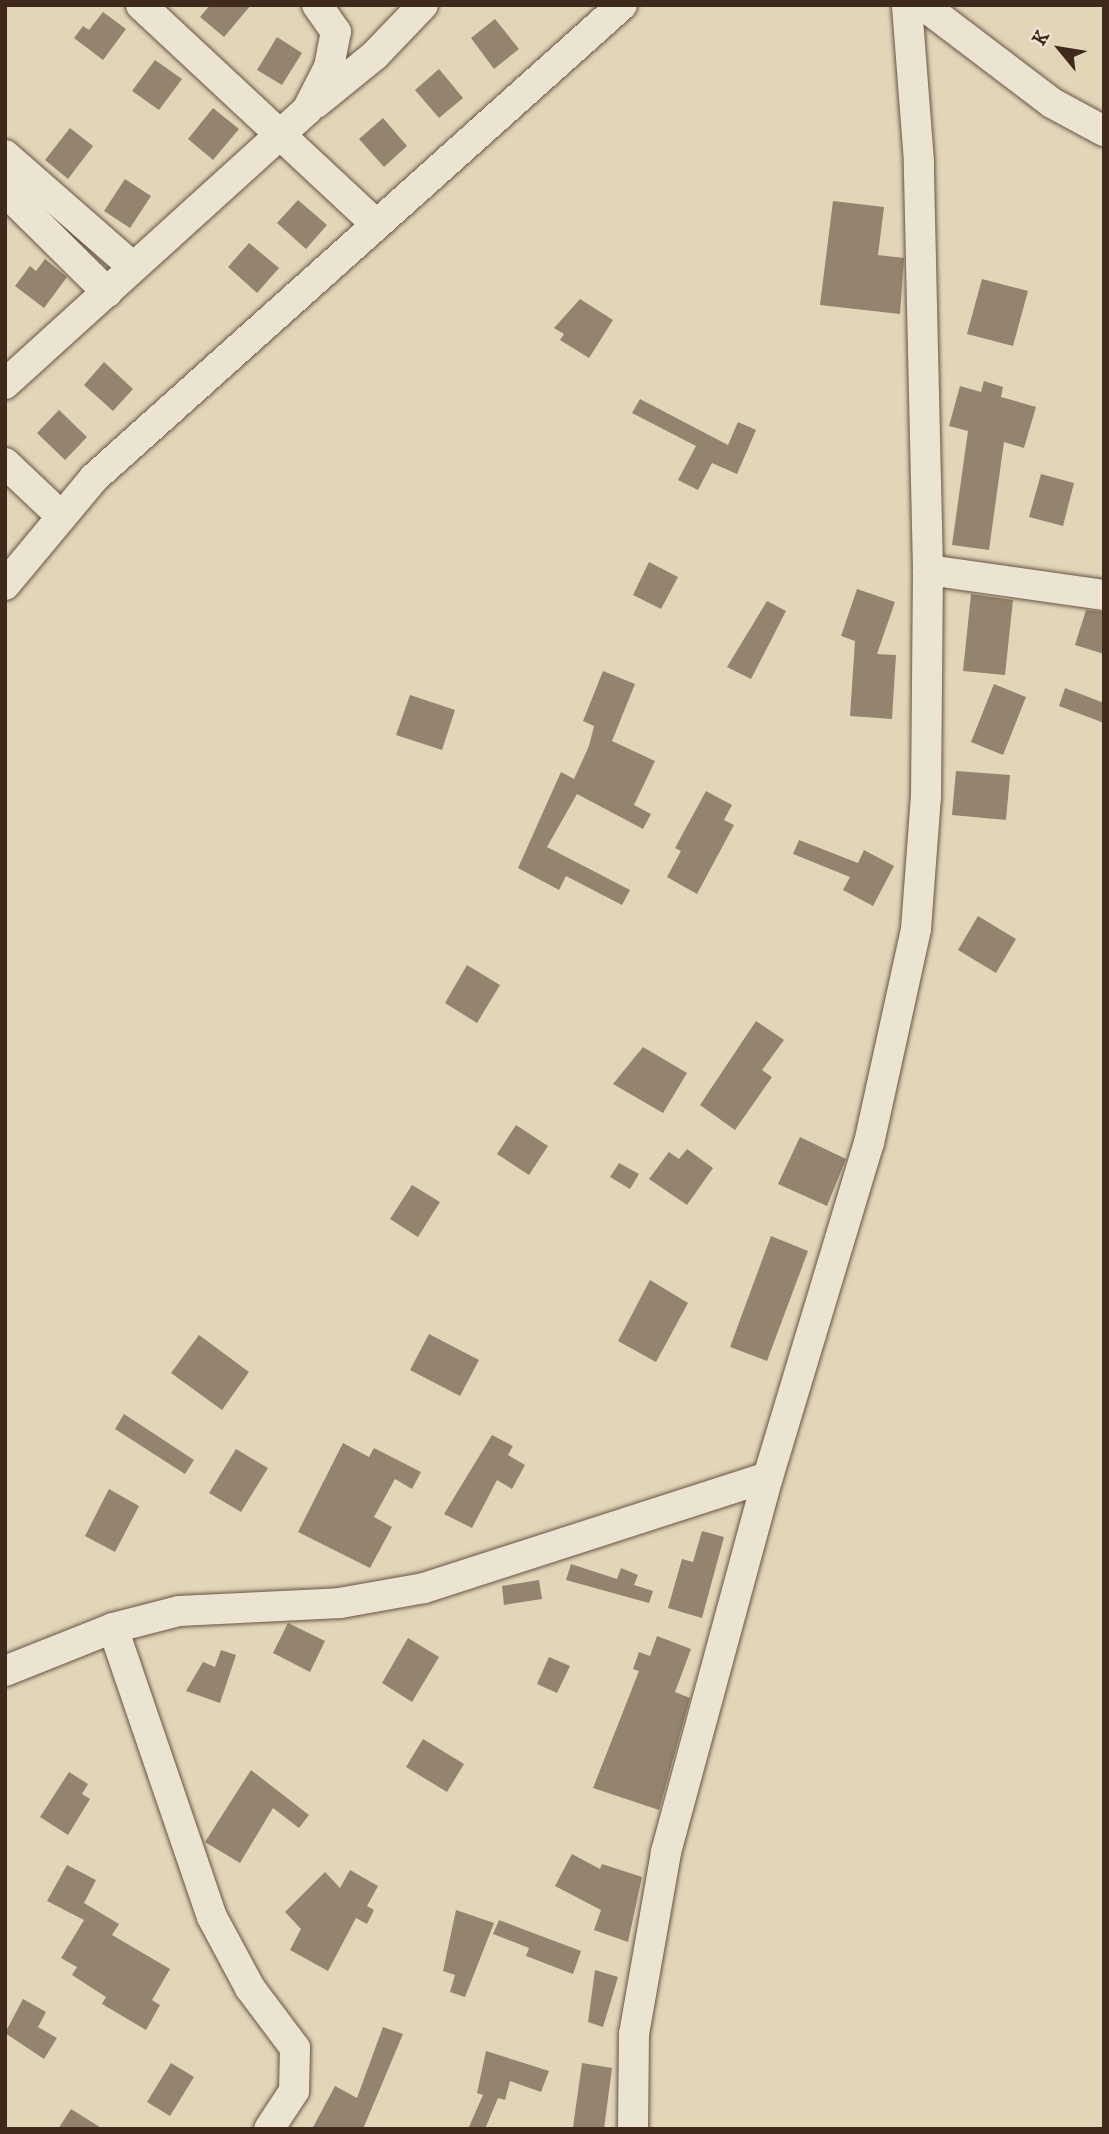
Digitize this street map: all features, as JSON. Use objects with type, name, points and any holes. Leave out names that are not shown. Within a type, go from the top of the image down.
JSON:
[{"type":"street","points":[[141,5],[375,223]]},
{"type":"street","points":[[307,110],[329,66],[336,32],[317,5]]},
{"type":"street","points":[[5,384],[132,266],[281,138],[307,110],[375,55],[423,5]]},
{"type":"street","points":[[5,585],[59,514],[375,223],[622,5]]},
{"type":"street","points":[[633,2129],[634,2034],[666,1852],[768,1477],[869,1143],[914,939],[926,797],[928,570],[919,162],[907,5]]},
{"type":"street","points":[[923,5],[1052,103],[1104,131]]},
{"type":"street","points":[[5,155],[132,266]]},
{"type":"street","points":[[5,191],[107,292]]},
{"type":"street","points":[[5,463],[59,514]]},
{"type":"street","points":[[928,570],[1104,595]]},
{"type":"street","points":[[5,1671],[113,1628],[220,1605],[383,1598],[472,1574],[768,1477]]},
{"type":"street","points":[[113,1628],[212,1917],[250,1988],[295,2048],[294,2091],[270,2129]]},
{"type":"building","points":[[210,5],[251,5],[224,37],[200,17]]},
{"type":"building","points":[[103,12],[126,29],[103,60],[74,38],[83,26],[89,30]]},
{"type":"building","points":[[495,19],[519,49],[494,69],[471,38]]},
{"type":"building","points":[[277,37],[302,53],[282,85],[257,70]]},
{"type":"building","points":[[155,60],[182,79],[159,110],[132,91]]},
{"type":"building","points":[[439,69],[463,98],[439,118],[415,90]]},
{"type":"building","points":[[213,108],[239,129],[213,160],[188,139]]},
{"type":"building","points":[[383,118],[407,146],[384,167],[359,139]]},
{"type":"building","points":[[70,128],[93,146],[68,179],[45,160]]},
{"type":"building","points":[[125,179],[151,196],[130,228],[104,211]]},
{"type":"building","points":[[298,200],[327,225],[306,249],[277,223]]},
{"type":"building","points":[[833,201],[884,207],[878,255],[904,258],[900,314],[820,305]]},
{"type":"building","points":[[249,243],[279,268],[257,293],[228,267]]},
{"type":"building","points":[[45,259],[67,277],[44,308],[15,286],[30,266],[36,271]]},
{"type":"building","points":[[982,279],[1028,291],[1013,346],[967,334]]},
{"type":"building","points":[[580,299],[613,320],[589,358],[560,340],[564,334],[554,328]]},
{"type":"building","points":[[104,362],[133,389],[113,411],[84,385]]},
{"type":"building","points":[[984,381],[1003,387],[1001,397],[1036,407],[1024,448],[1004,442],[989,550],[952,545],[968,431],[949,426],[960,386],[981,392]]},
{"type":"building","points":[[640,399],[728,445],[738,422],[756,430],[737,474],[712,463],[698,490],[678,480],[696,446],[632,413]]},
{"type":"building","points":[[59,410],[87,437],[65,460],[37,433]]},
{"type":"building","points":[[1041,474],[1074,483],[1063,526],[1029,517]]},
{"type":"building","points":[[649,562],[678,577],[661,609],[633,595]]},
{"type":"building","points":[[857,589],[895,602],[877,654],[896,655],[892,719],[850,716],[855,641],[841,636]]},
{"type":"building","points":[[971,594],[1013,600],[1005,675],[963,671]]},
{"type":"building","points":[[767,601],[786,611],[751,679],[727,667]]},
{"type":"building","points":[[1086,610],[1104,612],[1104,654],[1075,645]]},
{"type":"building","points":[[603,671],[635,684],[612,741],[655,761],[634,805],[651,814],[643,829],[577,794],[547,847],[630,890],[622,905],[566,876],[559,890],[518,868],[561,772],[574,779],[589,746],[594,726],[583,721]]},
{"type":"building","points":[[994,684],[1026,697],[1003,755],[971,742]]},
{"type":"building","points":[[1065,688],[1104,703],[1104,723],[1059,706]]},
{"type":"building","points":[[410,695],[455,710],[442,750],[396,735]]},
{"type":"building","points":[[956,771],[1010,775],[1006,820],[952,815]]},
{"type":"building","points":[[706,791],[732,805],[724,820],[734,825],[697,894],[667,877],[681,851],[675,848]]},
{"type":"building","points":[[799,840],[858,863],[864,850],[894,866],[873,906],[843,890],[850,877],[793,854]]},
{"type":"building","points":[[978,916],[1016,939],[996,973],[958,950]]},
{"type":"building","points":[[467,965],[500,985],[477,1023],[445,1003]]},
{"type":"building","points":[[756,1021],[784,1040],[762,1070],[772,1077],[735,1130],[700,1105]]},
{"type":"building","points":[[643,1047],[687,1073],[663,1113],[613,1084]]},
{"type":"building","points":[[516,1125],[548,1146],[529,1175],[497,1154]]},
{"type":"building","points":[[800,1137],[846,1159],[827,1206],[778,1184]]},
{"type":"building","points":[[687,1149],[713,1168],[687,1205],[649,1179],[669,1152],[679,1159]]},
{"type":"building","points":[[619,1163],[639,1174],[630,1189],[610,1177]]},
{"type":"building","points":[[412,1185],[440,1202],[418,1237],[390,1219]]},
{"type":"building","points":[[771,1236],[808,1251],[767,1361],[730,1347]]},
{"type":"building","points":[[650,1280],[688,1303],[656,1362],[618,1341]]},
{"type":"building","points":[[429,1334],[479,1360],[460,1396],[410,1370]]},
{"type":"building","points":[[199,1335],[249,1372],[222,1410],[171,1373]]},
{"type":"building","points":[[124,1414],[194,1460],[185,1474],[115,1429]]},
{"type":"building","points":[[492,1435],[513,1446],[508,1455],[525,1465],[512,1489],[497,1480],[472,1528],[444,1514]]},
{"type":"building","points":[[343,1443],[369,1457],[374,1448],[421,1472],[412,1489],[395,1479],[374,1517],[392,1527],[370,1568],[298,1532]]},
{"type":"building","points":[[236,1449],[268,1468],[241,1512],[209,1493]]},
{"type":"building","points":[[109,1489],[139,1506],[115,1552],[85,1536]]},
{"type":"building","points":[[702,1531],[724,1537],[702,1618],[668,1608],[682,1559],[693,1562]]},
{"type":"building","points":[[571,1564],[617,1579],[621,1568],[638,1575],[634,1585],[653,1591],[649,1603],[566,1580]]},
{"type":"building","points":[[539,1580],[542,1599],[504,1605],[502,1586]]},
{"type":"building","points":[[288,1623],[325,1641],[310,1672],[273,1653]]},
{"type":"building","points":[[657,1636],[691,1649],[675,1692],[690,1698],[659,1810],[593,1788],[639,1671],[633,1669],[639,1652],[650,1656]]},
{"type":"building","points":[[408,1638],[439,1657],[412,1702],[382,1683]]},
{"type":"building","points":[[221,1650],[236,1655],[220,1703],[186,1691],[203,1662],[215,1667]]},
{"type":"building","points":[[549,1657],[570,1666],[557,1693],[537,1684]]},
{"type":"building","points":[[423,1739],[464,1764],[447,1792],[406,1767]]},
{"type":"building","points":[[251,1770],[309,1815],[299,1828],[273,1808],[240,1863],[205,1842]]},
{"type":"building","points":[[69,1772],[88,1784],[82,1794],[90,1799],[68,1835],[40,1817]]},
{"type":"building","points":[[572,1854],[600,1869],[602,1864],[642,1877],[628,1942],[594,1930],[601,1910],[555,1886]]},
{"type":"building","points":[[67,1865],[96,1880],[84,1903],[119,1924],[112,1935],[170,1969],[152,2000],[160,2005],[146,2030],[102,2004],[106,1997],[72,1975],[77,1967],[61,1958],[84,1920],[47,1901]]},
{"type":"building","points":[[350,1870],[378,1886],[367,1906],[374,1910],[367,1924],[356,1918],[328,1971],[290,1950],[301,1929],[285,1912],[325,1872],[340,1888]]},
{"type":"building","points":[[456,1910],[494,1923],[465,1997],[450,1992],[455,1975],[443,1971]]},
{"type":"building","points":[[499,1920],[581,1951],[573,1974],[526,1956],[529,1948],[493,1934]]},
{"type":"building","points":[[595,1970],[618,1977],[603,2027],[588,2022]]},
{"type":"building","points":[[23,1999],[46,2012],[38,2027],[57,2038],[44,2059],[5,2033]]},
{"type":"building","points":[[383,2027],[403,2034],[363,2129],[312,2129],[335,2086],[357,2098]]},
{"type":"building","points":[[486,2051],[549,2071],[541,2092],[510,2081],[505,2100],[498,2098],[485,2129],[468,2129],[483,2095],[477,2093]]},
{"type":"building","points":[[171,2063],[194,2077],[170,2116],[147,2102]]},
{"type":"building","points":[[582,2063],[612,2068],[604,2129],[573,2127]]},
{"type":"building","points":[[71,2109],[103,2129],[58,2129]]}]
